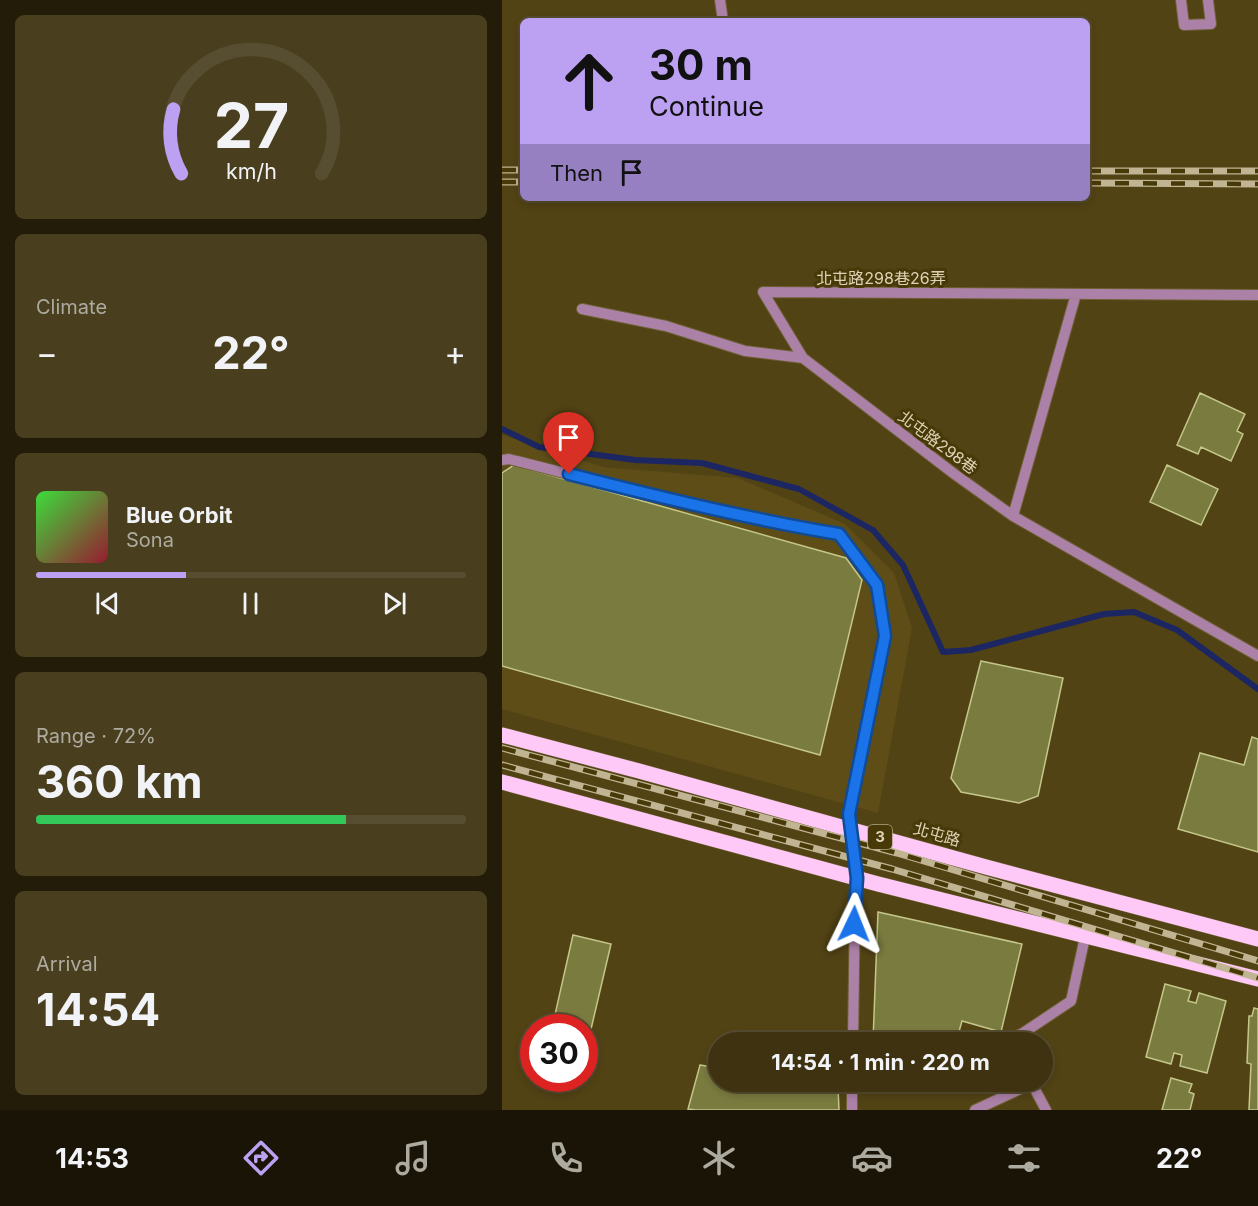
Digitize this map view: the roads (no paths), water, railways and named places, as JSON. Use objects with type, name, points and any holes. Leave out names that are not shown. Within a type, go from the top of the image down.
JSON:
[{"type":"main road","name":"北屯路","points":[[502,735],[1258,939]]},
{"type":"main road","points":[[502,782],[857,878],[1258,979]]},
{"type":"street","points":[[720,0],[723,18]]},
{"type":"street","points":[[1181,0],[1184,25],[1211,24],[1208,0]]},
{"type":"street","name":"北屯路298巷26弄","points":[[803,358],[763,292],[1258,295]]},
{"type":"street","points":[[1013,516],[1076,294]]},
{"type":"street","points":[[582,309],[666,326],[745,351],[803,358]]},
{"type":"street","name":"北屯路298巷","points":[[803,358],[1013,516],[1258,656]]},
{"type":"street","points":[[502,460],[509,459],[628,490],[785,525],[839,534],[877,585],[885,636],[849,814],[857,878],[853,1032]]},
{"type":"street","points":[[1031,1032],[1071,1001],[1085,937]]},
{"type":"street","points":[[852,1092],[852,1110]]},
{"type":"street","points":[[975,1110],[996,1106],[1017,1092]]},
{"type":"street","points":[[1036,1092],[1046,1110]]},
{"type":"waterway","points":[[502,429],[539,447],[635,460],[702,463],[799,489],[873,530],[903,565],[943,652],[971,650],[1104,614],[1134,612],[1177,630],[1258,689]]},
{"type":"railway","points":[[502,170],[520,170]]},
{"type":"railway","points":[[1090,171],[1258,171]]},
{"type":"railway","points":[[502,182],[520,182]]},
{"type":"railway","points":[[1090,183],[1258,184]]},
{"type":"railway","points":[[502,748],[897,853],[1258,961]]},
{"type":"railway","points":[[502,765],[892,869],[1258,978]]}]
